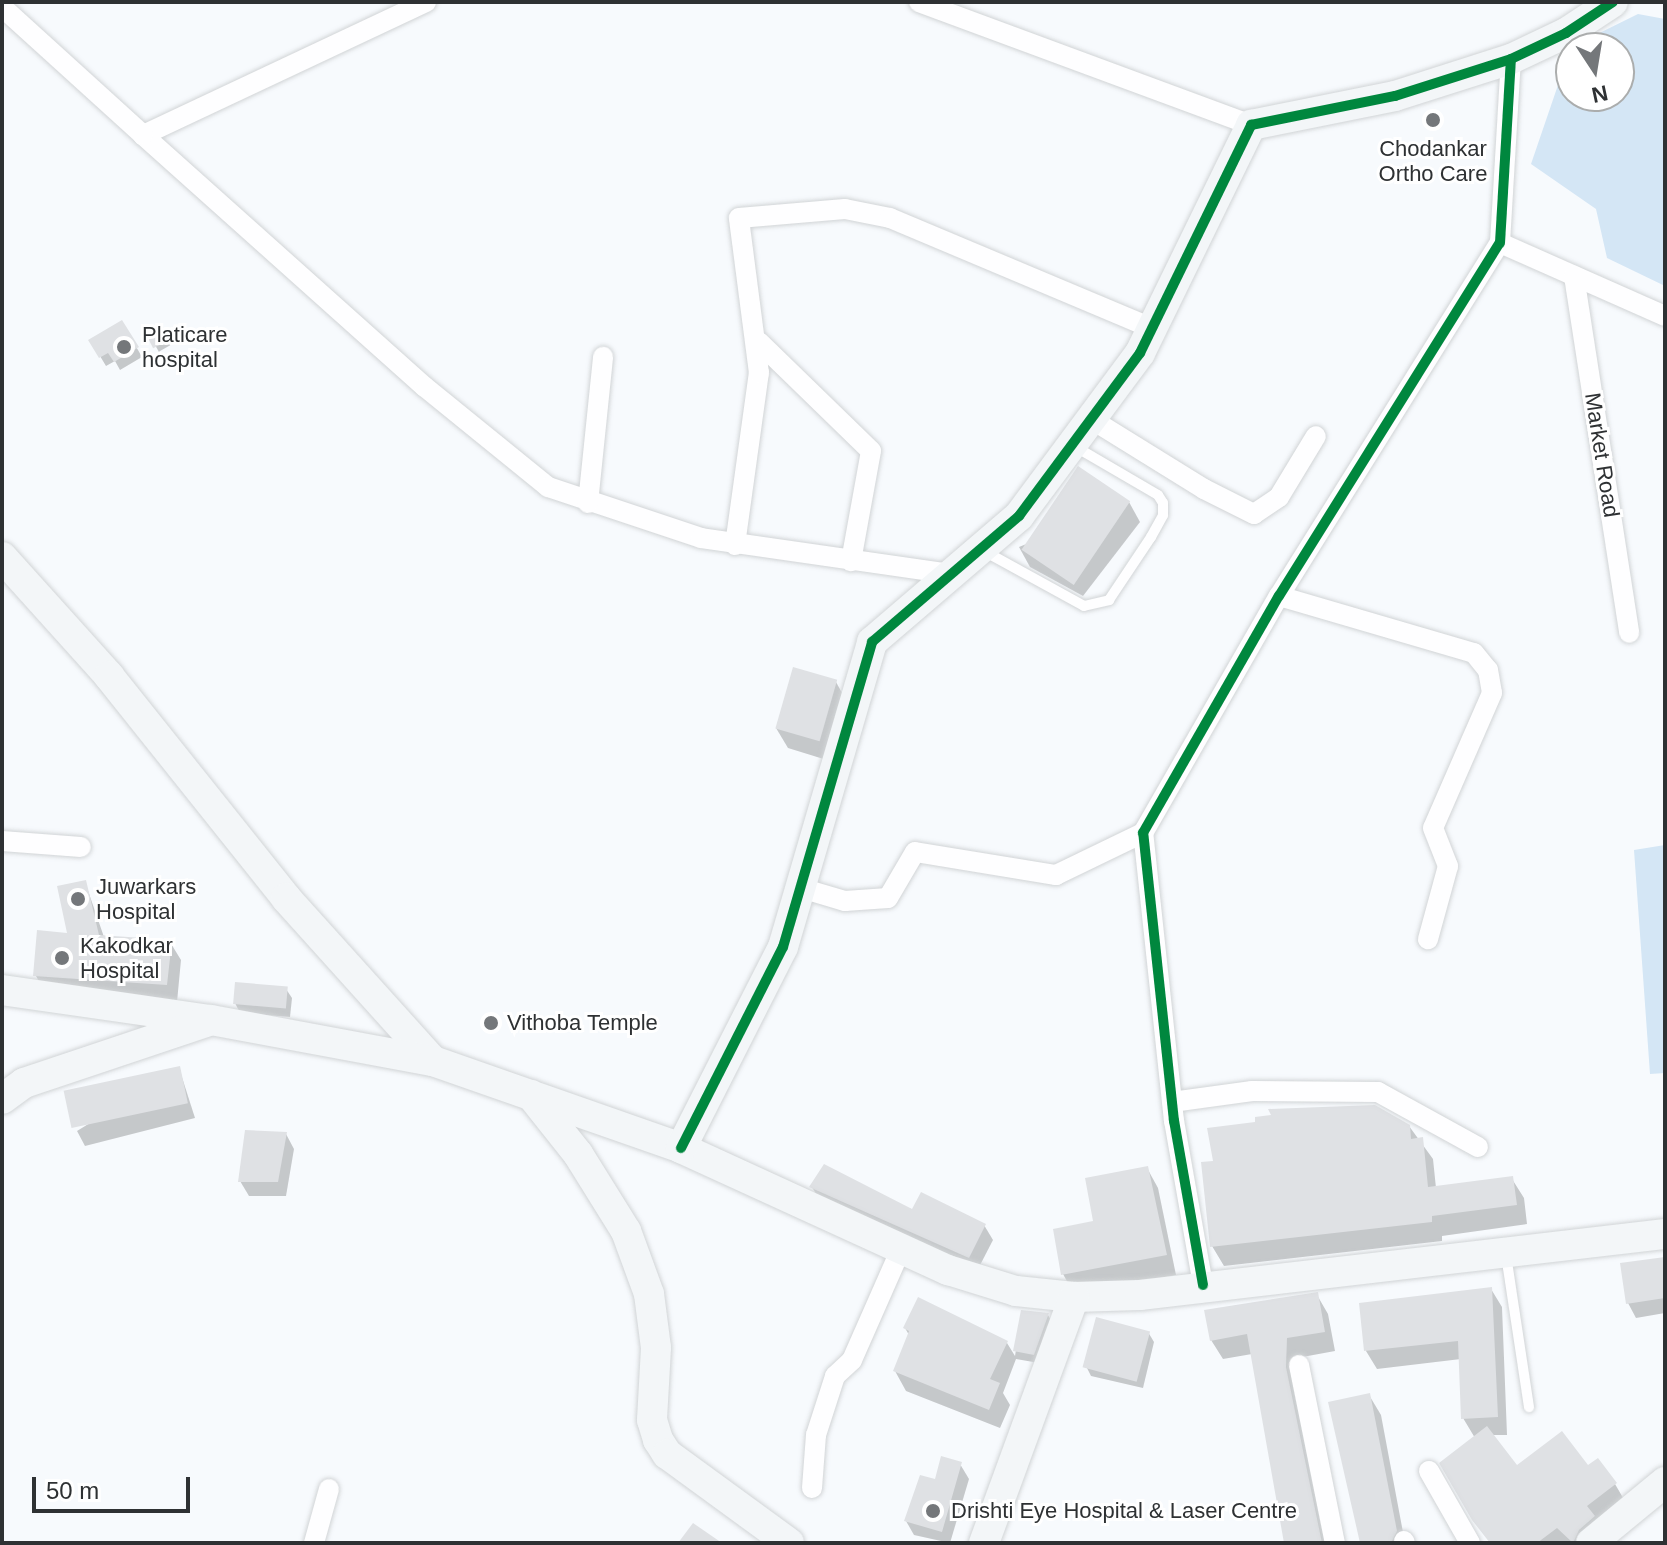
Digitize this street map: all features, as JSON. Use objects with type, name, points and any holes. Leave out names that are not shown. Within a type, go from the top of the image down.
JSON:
[{"type":"street","points":[[143,135],[426,2]]},
{"type":"street","points":[[919,2],[1251,125],[1395,96],[1511,59],[1598,5]]},
{"type":"street","points":[[2,7],[533,478],[588,503],[735,545],[952,574]]},
{"type":"street","points":[[801,888],[845,901],[888,898],[915,852],[1056,875],[1143,833],[1279,596],[1500,243],[1511,59]]},
{"type":"street","points":[[681,1148],[783,947],[872,642],[1019,516],[1072,445],[1152,328],[1251,125]]},
{"type":"street","points":[[735,545],[759,342],[739,218],[845,209],[890,218],[1152,328]]},
{"type":"street","points":[[1500,243],[1665,316]]},
{"type":"street","name":"Market Road","points":[[1574,276],[1629,633]]},
{"type":"street","points":[[759,342],[871,451],[851,561]]},
{"type":"street","points":[[588,503],[603,357]]},
{"type":"street","points":[[1091,419],[1204,489],[1254,514],[1279,497],[1316,436]]},
{"type":"street","points":[[2,557],[109,676],[286,898],[433,1061]]},
{"type":"street","points":[[1279,596],[1474,653],[1488,670],[1492,693],[1433,828],[1448,866],[1428,939]]},
{"type":"street","points":[[1143,833],[1172,1102],[1203,1285]]},
{"type":"street","points":[[2,841],[81,847]]},
{"type":"street","points":[[2,990],[211,1020],[433,1061],[681,1148],[901,1249],[1016,1291],[1074,1297],[1665,1234]]},
{"type":"street","points":[[2,1099],[24,1083],[211,1020]]},
{"type":"street","points":[[1172,1102],[1252,1091],[1378,1092],[1478,1147]]},
{"type":"street","points":[[531,1095],[578,1154],[626,1231],[649,1294],[656,1348],[652,1420],[658,1440],[667,1454],[789,1543]]},
{"type":"street","points":[[812,1488],[816,1435],[835,1376],[852,1360],[901,1249]]},
{"type":"street","points":[[984,1543],[1074,1297]]},
{"type":"street","points":[[1299,1365],[1335,1543]]},
{"type":"street","points":[[1429,1471],[1470,1543]]},
{"type":"street","points":[[1599,1541],[1665,1482]]},
{"type":"street","points":[[314,1543],[329,1489]]},
{"type":"lane","points":[[981,549],[1084,606],[1109,600],[1157,526],[1163,503],[1072,445]]},
{"type":"lane","points":[[1506,1253],[1529,1407]]},
{"type":"shaded area","points":[[1638,14],[1665,19],[1665,286],[1607,258],[1596,209],[1531,164],[1555,94],[1555,112],[1635,112],[1635,32],[1601,32]]},
{"type":"shaded area","points":[[1665,845],[1665,1073],[1650,1074],[1634,850]]},
{"type":"building","points":[[122,320],[139,347],[114,362],[108,353],[99,358],[88,340]]},
{"type":"building","points":[[161,324],[169,340],[153,348],[145,332]]},
{"type":"building","points":[[1078,466],[1130,501],[1074,585],[1022,550]]},
{"type":"building","points":[[793,667],[837,680],[820,741],[775,729]]},
{"type":"building","points":[[86,880],[99,935],[172,940],[167,985],[33,976],[37,930],[67,933],[57,886]]},
{"type":"building","points":[[235,982],[288,987],[286,1009],[233,1004]]},
{"type":"building","points":[[180,1066],[188,1103],[72,1128],[64,1091]]},
{"type":"building","points":[[1375,1105],[1410,1125],[1411,1139],[1423,1137],[1428,1187],[1513,1176],[1517,1205],[1432,1216],[1432,1222],[1210,1247],[1201,1162],[1213,1161],[1207,1128],[1255,1122],[1255,1117],[1271,1115],[1268,1109]]},
{"type":"building","points":[[245,1130],[287,1132],[278,1182],[238,1182]]},
{"type":"building","points":[[824,1164],[912,1209],[921,1192],[986,1224],[969,1258],[809,1187]]},
{"type":"building","points":[[1148,1166],[1167,1255],[1061,1275],[1053,1229],[1093,1221],[1085,1178]]},
{"type":"building","points":[[1665,1257],[1665,1298],[1626,1304],[1620,1263]]},
{"type":"building","points":[[1492,1287],[1498,1417],[1461,1419],[1458,1341],[1364,1351],[1359,1303]]},
{"type":"building","points":[[1318,1292],[1325,1332],[1287,1338],[1286,1367],[1322,1543],[1284,1543],[1247,1334],[1210,1341],[1204,1310]]},
{"type":"building","points":[[918,1297],[1008,1341],[990,1379],[1000,1383],[989,1410],[893,1371],[909,1331],[903,1328]]},
{"type":"building","points":[[1021,1310],[1049,1313],[1034,1355],[1013,1351]]},
{"type":"building","points":[[1096,1317],[1150,1331],[1137,1382],[1083,1367]]},
{"type":"building","points":[[1370,1393],[1397,1531],[1391,1543],[1360,1543],[1328,1402]]},
{"type":"building","points":[[1487,1426],[1517,1465],[1562,1431],[1588,1465],[1598,1458],[1617,1483],[1587,1506],[1595,1516],[1579,1530],[1573,1543],[1557,1528],[1537,1543],[1490,1543],[1472,1520],[1439,1463]]},
{"type":"building","points":[[941,1456],[962,1462],[942,1532],[904,1521],[920,1475],[935,1479]]},
{"type":"building","points":[[693,1523],[722,1543],[678,1543]]},
{"type":"cycle path","points":[[681,1148],[783,947],[872,642],[1019,516],[1140,353],[1251,125],[1395,96],[1511,59],[1566,33],[1613,2]]},
{"type":"cycle path","points":[[1203,1285],[1174,1121],[1143,833],[1279,596],[1500,243],[1511,59]]},
{"type":"place","name":"Chodankar Ortho Care","points":[[1433,120]]},
{"type":"place","name":"Platicare hospital","points":[[124,347]]},
{"type":"place","name":"Juwarkars Hospital","points":[[78,899]]},
{"type":"place","name":"Kakodkar Hospital","points":[[62,958]]},
{"type":"place","name":"Vithoba Temple","points":[[491,1023]]},
{"type":"place","name":"Drishti Eye Hospital & Laser Centre","points":[[933,1511]]}]
